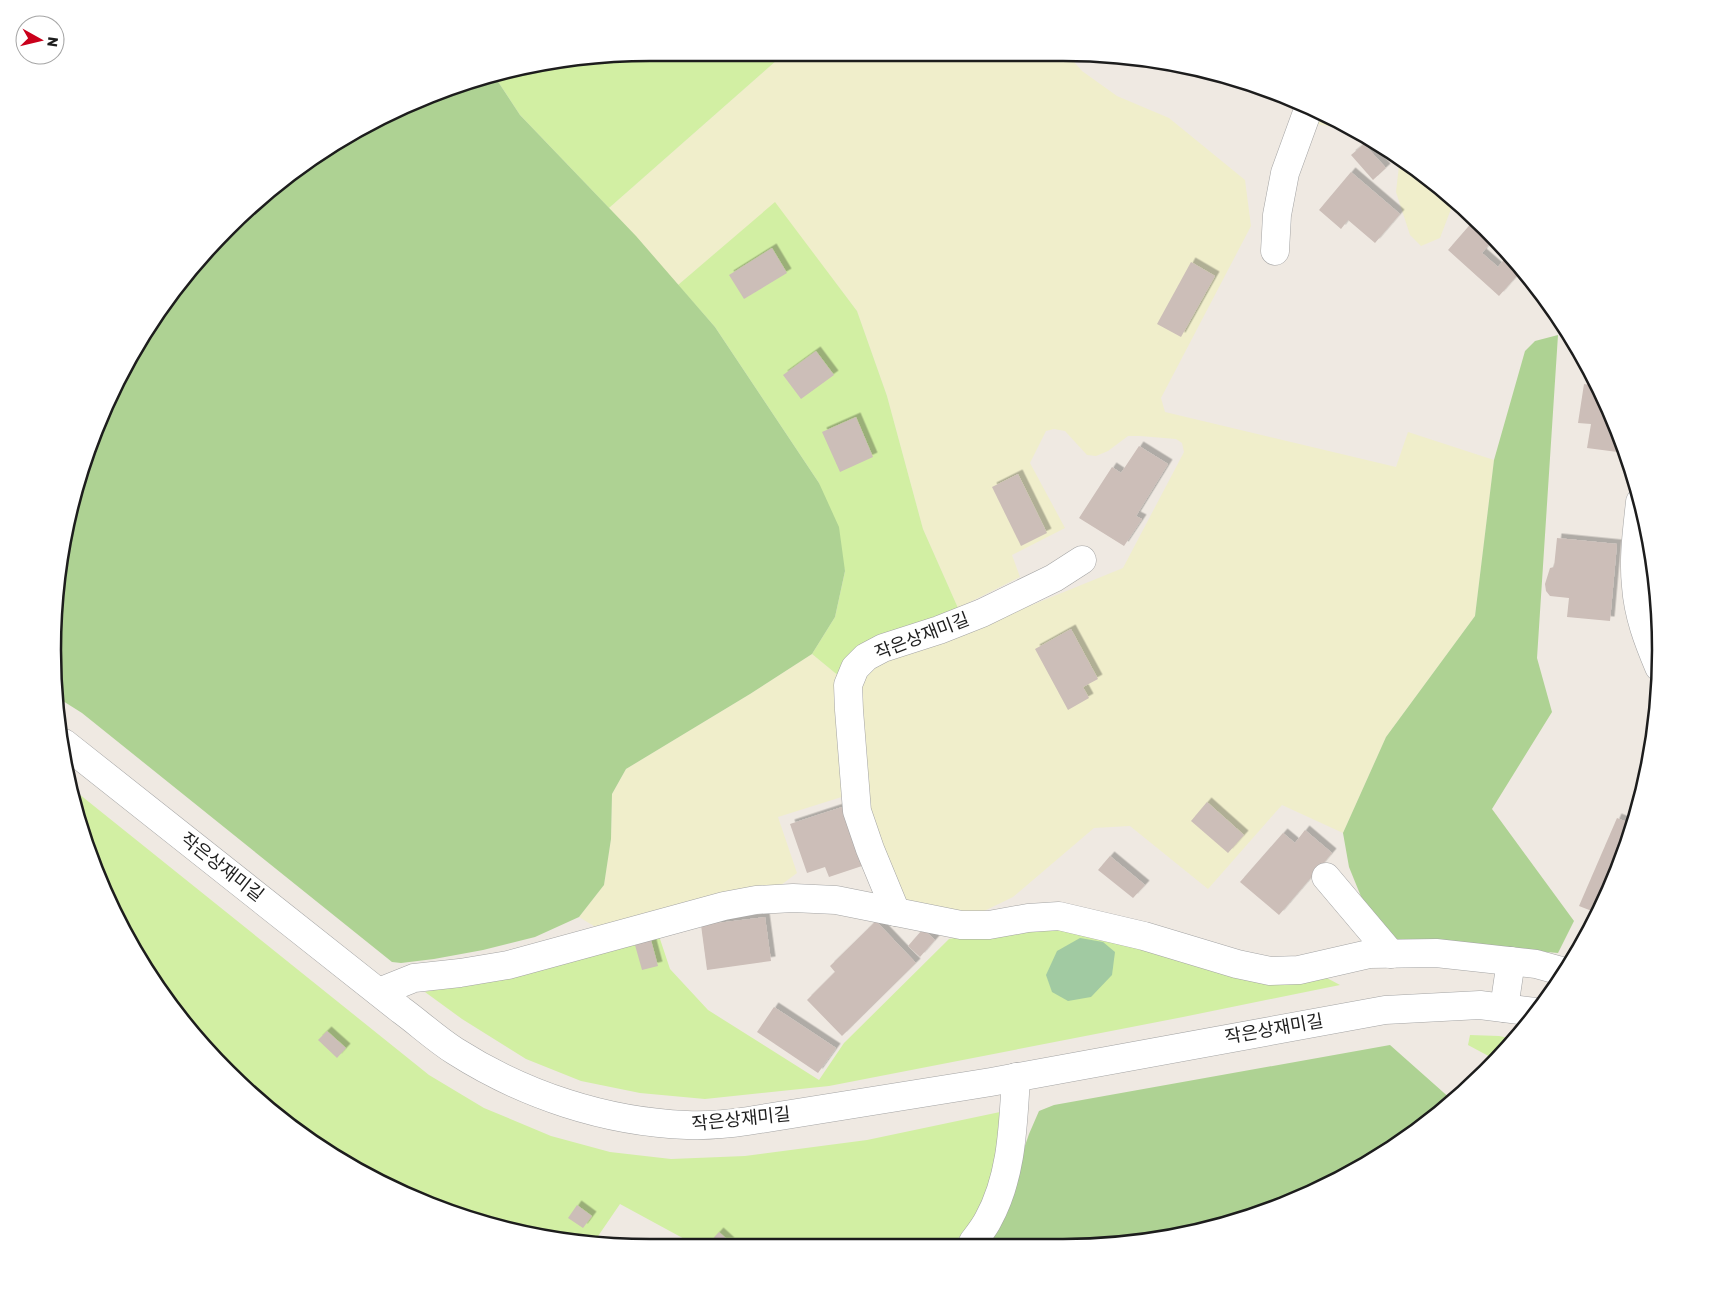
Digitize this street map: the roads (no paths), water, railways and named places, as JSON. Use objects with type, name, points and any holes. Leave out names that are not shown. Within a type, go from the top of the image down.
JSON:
[{"type":"street","points":[[1275,251],[1277,215],[1286,174],[1306,114]]},
{"type":"street","points":[[1638,525],[1635,552],[1636,587],[1642,621],[1652,648]]},
{"type":"street","name":"작은상재미길","points":[[896,912],[870,849],[857,811],[848,710],[848,685],[855,668],[866,657],[883,648],[939,630],[982,613],[1054,578],[1082,560]]},
{"type":"street","name":"작은상재미길","points":[[70,748],[454,1050],[498,1075],[546,1096],[598,1113],[653,1123],[718,1125],[748,1122],[1016,1077],[1385,1010],[1480,1005],[1528,1011]]},
{"type":"street","points":[[1326,877],[1391,954]]},
{"type":"street","points":[[379,992],[414,978],[460,974],[508,965],[700,912],[756,900],[793,898],[836,900],[961,925],[989,925],[1028,918],[1059,916],[1144,936],[1237,964],[1270,971],[1299,970],[1369,954],[1436,953],[1536,964],[1557,970]]},
{"type":"street","points":[[1504,1008],[1511,961]]},
{"type":"street","points":[[975,1239],[988,1220],[1005,1181],[1012,1135],[1016,1077]]}]
